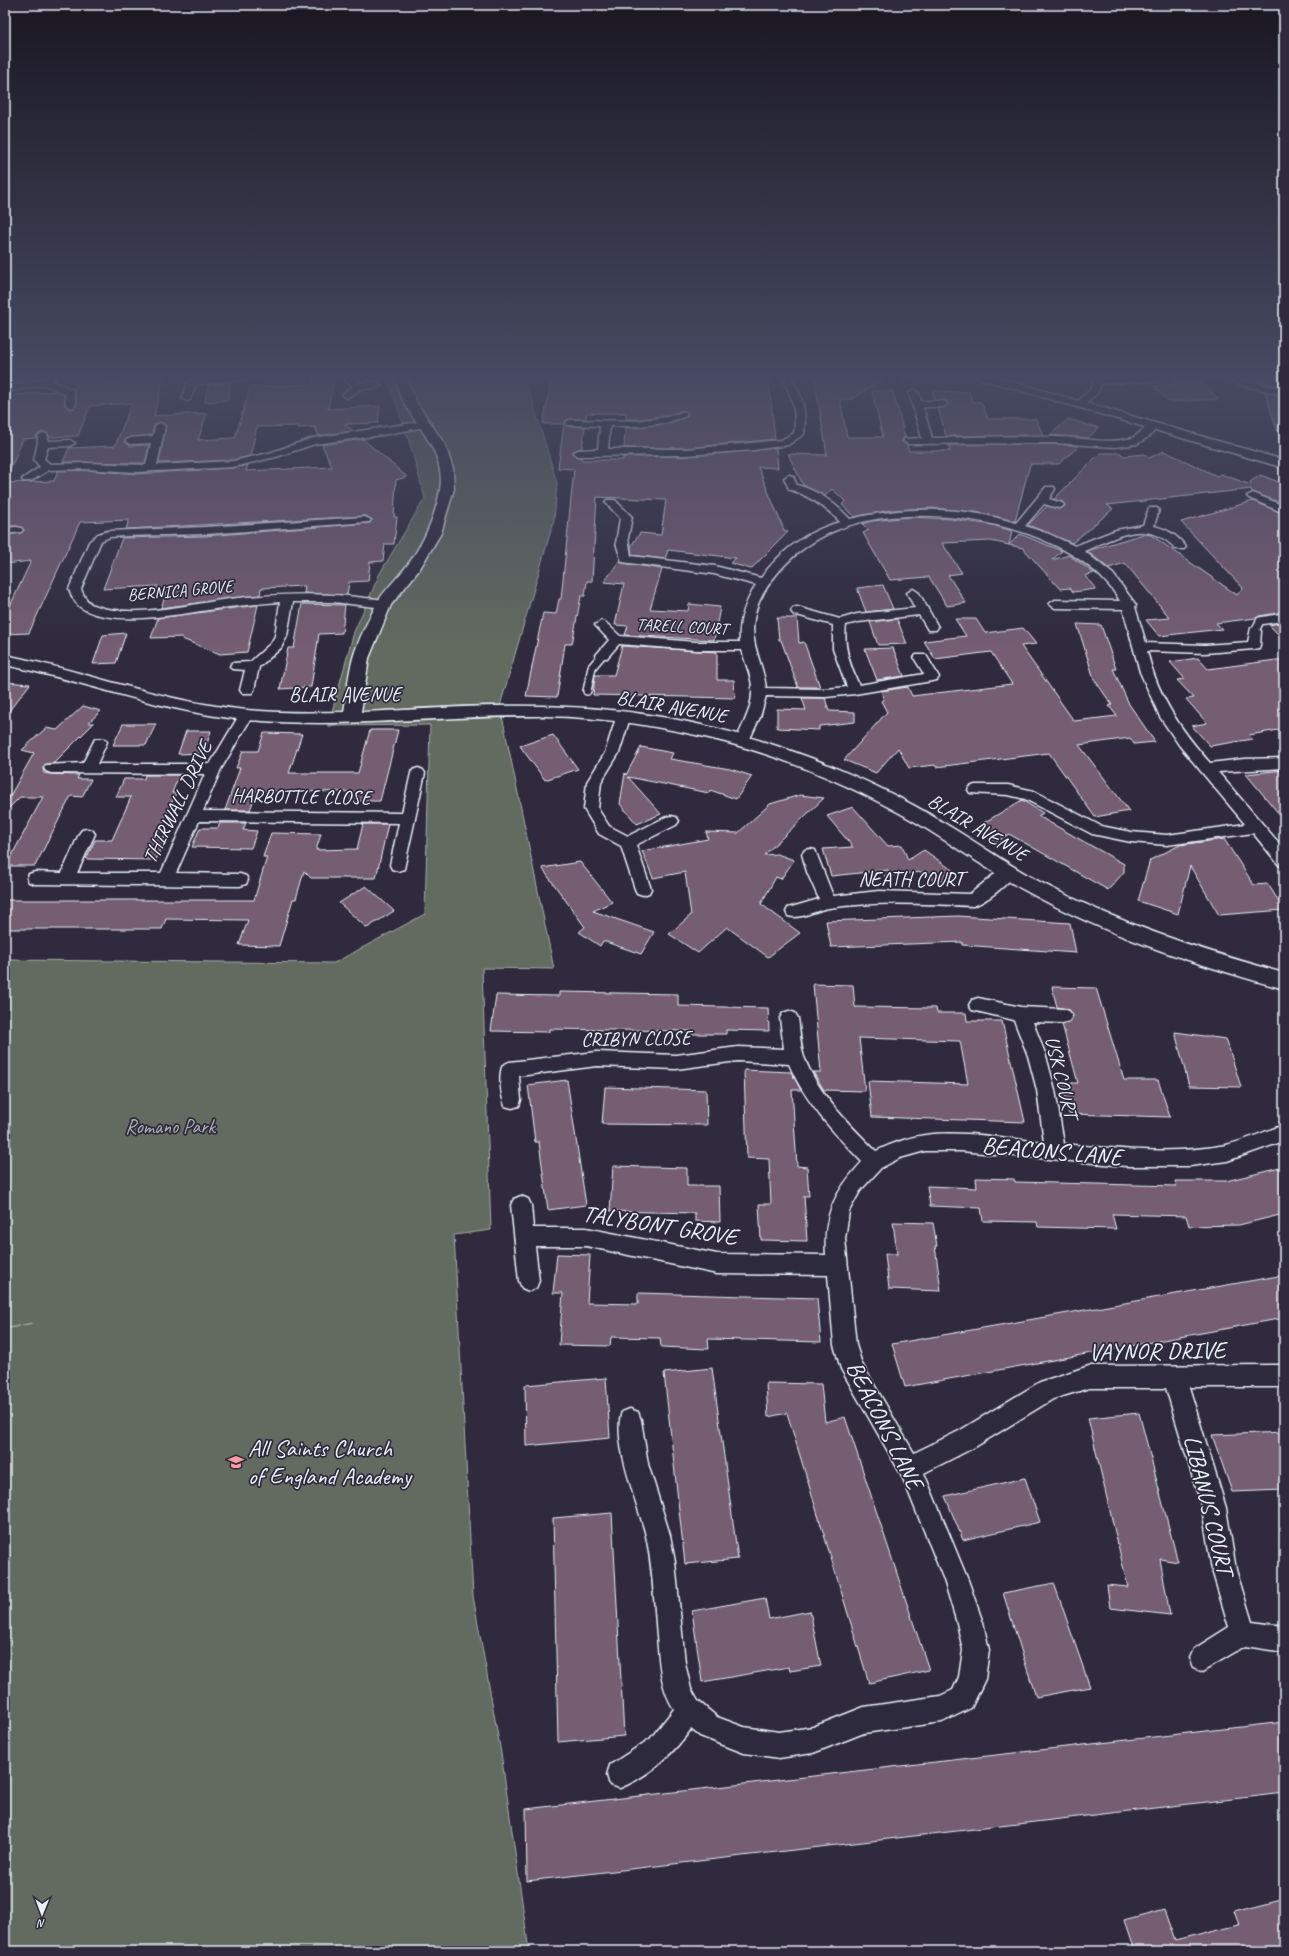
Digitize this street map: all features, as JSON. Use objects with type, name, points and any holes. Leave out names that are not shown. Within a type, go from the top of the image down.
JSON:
[{"type":"street","points":[[27,479],[47,467]]},
{"type":"street","points":[[76,467],[166,467]]},
{"type":"street","points":[[351,718],[361,658],[384,604],[414,567],[434,533],[447,489],[446,467]]},
{"type":"street","points":[[781,494],[791,482],[821,498],[847,523]]},
{"type":"street","points":[[1019,526],[1050,489]]},
{"type":"street","points":[[1253,496],[1280,508]]},
{"type":"street","points":[[1042,500],[1058,505]]},
{"type":"street","points":[[611,502],[626,517],[621,549],[626,559],[715,570],[764,583]]},
{"type":"street","points":[[1269,516],[1280,508]]},
{"type":"street","points":[[1148,528],[1153,510]]},
{"type":"street","points":[[742,742],[757,706],[760,692],[758,678],[747,646],[746,629],[750,607],[764,583],[792,553],[804,543],[829,530],[847,523],[872,518],[902,514],[938,513],[985,518],[1019,526],[1057,540],[1076,550],[1107,574],[1121,589],[1130,604],[1139,647],[1152,686],[1175,729],[1239,807],[1273,843],[1284,861]]},
{"type":"street","name":"BERNICA GROVE","points":[[365,520],[342,517],[214,530],[122,532],[97,539],[75,589],[82,604],[94,610],[134,613],[158,612],[245,601],[287,599],[327,598],[384,604]]},
{"type":"street","points":[[1076,550],[1125,530],[1136,528],[1159,530],[1171,537],[1180,547]]},
{"type":"street","points":[[5,531],[17,530]]},
{"type":"street","points":[[913,593],[932,627]]},
{"type":"street","points":[[248,690],[253,666],[276,645],[281,636],[287,599]]},
{"type":"street","points":[[1055,604],[1130,604]]},
{"type":"street","points":[[1087,605],[1094,619]]},
{"type":"street","points":[[797,611],[840,623],[857,618],[923,611]]},
{"type":"street","points":[[840,623],[838,632],[841,655],[854,690]]},
{"type":"street","name":"TARELL COURT","points":[[601,625],[616,640],[696,646],[747,646]]},
{"type":"street","points":[[1139,647],[1205,649],[1254,645],[1254,631]]},
{"type":"street","name":"TARELL COURT","points":[[602,655],[616,640]]},
{"type":"street","points":[[760,692],[826,693],[854,690],[932,677],[921,658]]},
{"type":"street","name":"BLAIR AVENUE","points":[[5,660],[53,670],[177,705],[246,715],[351,718],[546,711],[624,718],[666,724],[742,742],[828,771],[877,794],[908,810],[1008,872],[1100,920],[1155,942],[1214,962],[1284,980]]},
{"type":"street","points":[[237,666],[253,666]]},
{"type":"street","name":"THIRWALL DRIVE","points":[[35,878],[166,879],[214,769],[246,715]]},
{"type":"street","points":[[624,718],[612,753],[594,782],[591,810],[604,830],[628,843],[643,889]]},
{"type":"street","points":[[87,769],[100,742]]},
{"type":"street","points":[[1207,768],[1244,764],[1284,763]]},
{"type":"street","points":[[51,768],[214,769]]},
{"type":"street","points":[[398,865],[418,773]]},
{"type":"street","points":[[975,790],[1008,790],[1029,796],[1097,830],[1131,837],[1167,840],[1258,826]]},
{"type":"street","name":"HARBOTTLE CLOSE","points":[[193,816],[408,818]]},
{"type":"street","points":[[628,843],[671,822]]},
{"type":"street","points":[[67,878],[87,834]]},
{"type":"street","points":[[810,854],[815,872],[828,902]]},
{"type":"street","name":"NEATH COURT","points":[[794,912],[828,902],[879,897],[973,900],[989,889],[1008,872]]},
{"type":"street","points":[[166,879],[240,880]]},
{"type":"street","name":"USK COURT","points":[[978,1004],[1022,1014],[1063,1016]]},
{"type":"street","name":"USK COURT","points":[[1022,1014],[1037,1056],[1046,1090],[1055,1150]]},
{"type":"street","points":[[789,1018],[795,1057],[813,1090],[836,1123],[874,1162]]},
{"type":"street","name":"CRIBYN CLOSE","points":[[512,1100],[509,1070],[597,1058],[676,1062],[738,1054],[795,1057]]},
{"type":"street","name":"BEACONS LANE","points":[[630,1420],[636,1464],[658,1535],[663,1562],[672,1663],[679,1694],[689,1710],[709,1727],[744,1740],[779,1745],[813,1740],[864,1720],[942,1709],[962,1699],[972,1679],[976,1650],[970,1623],[956,1580],[910,1468],[852,1369],[845,1344],[836,1265],[835,1239],[839,1210],[853,1185],[874,1162],[896,1151],[925,1143],[961,1143],[1055,1150],[1126,1158],[1190,1158],[1227,1153],[1284,1133]]},
{"type":"street","points":[[521,1205],[529,1281]]},
{"type":"street","name":"TALYBONT GROVE","points":[[524,1237],[586,1237],[718,1264],[836,1265]]},
{"type":"street","name":"LIBANUS COURT","points":[[1174,1376],[1214,1508],[1224,1570],[1243,1633]]},
{"type":"street","name":"VAYNOR DRIVE","points":[[910,1468],[967,1439],[1048,1390],[1089,1377],[1284,1376]]},
{"type":"street","points":[[1203,1658],[1243,1633],[1284,1639]]},
{"type":"street","points":[[620,1775],[659,1748],[689,1710]]},
{"type":"lane","points":[[1254,631],[1260,621],[1284,617]]},
{"type":"lane","points":[[587,691],[592,667],[602,655]]},
{"type":"green space","name":"Romano Park","points":[[416,467],[552,467],[557,483],[554,520],[500,706],[554,969],[482,968],[491,1230],[454,1235],[473,1596],[501,1753],[529,1951],[5,1951],[5,960],[334,963],[425,914],[430,725],[328,726],[354,632],[380,573],[425,498]]},
{"type":"building","points":[[5,467],[11,467],[5,482]]},
{"type":"building","points":[[247,467],[246,471],[326,467],[396,467],[407,477],[396,480],[394,517],[397,517],[394,544],[385,544],[383,561],[370,562],[368,581],[349,582],[347,595],[304,593],[305,586],[261,588],[260,595],[161,608],[166,593],[155,594],[158,586],[103,589],[122,538],[206,536],[370,523],[372,520],[366,516],[126,529],[129,520],[80,522],[29,633],[5,634],[5,606],[10,606],[31,561],[5,564],[5,535],[21,533],[24,530],[17,526],[5,526],[5,483],[54,481],[58,471],[85,470],[136,474]]},
{"type":"building","points":[[758,467],[784,530],[788,532],[751,569],[730,563],[736,558],[668,550],[665,559],[632,555],[631,546],[640,533],[661,535],[666,500],[597,497],[592,581],[587,581],[585,596],[581,596],[572,644],[565,644],[557,697],[526,696],[543,613],[556,614],[559,599],[561,599],[574,469],[558,468]]},
{"type":"building","points":[[794,467],[1029,467],[1015,521],[975,512],[933,508],[891,510],[854,517],[842,505],[845,501],[832,489],[825,496],[803,485]]},
{"type":"building","points":[[1086,467],[1199,467],[1217,476],[1221,474],[1251,485],[1250,482],[1260,475],[1284,484],[1284,504],[1252,492],[1251,489],[1107,505],[1113,509],[1072,543],[1028,525],[1047,506],[1058,509],[1065,506],[1063,502],[1054,499]]},
{"type":"building","points":[[1253,501],[1284,514],[1284,612],[1259,616],[1256,618],[1216,623],[1222,629],[1159,636],[1146,620],[1170,618],[1125,563],[1108,568],[1087,551],[1143,534],[1151,535],[1237,595],[1243,588],[1181,522]]},
{"type":"building","points":[[910,517],[951,519],[992,525],[1012,531],[1009,545],[991,541],[942,543],[962,573],[948,575],[966,603],[947,606],[929,577],[890,580],[863,533],[869,530],[862,524],[872,521]]},
{"type":"building","points":[[1020,534],[1062,551],[1052,560],[1069,555],[1094,573],[1085,576],[1096,589],[1073,592],[1070,588],[1060,589],[1023,548],[1009,545]]},
{"type":"building","points":[[620,560],[622,563],[662,569],[650,609],[688,611],[689,604],[720,607],[714,640],[625,635],[628,626],[615,625],[624,584],[604,582]]},
{"type":"building","points":[[883,585],[893,609],[866,612],[857,588]]},
{"type":"building","points":[[302,604],[345,605],[342,633],[319,634],[311,687],[280,689],[288,648],[294,648]]},
{"type":"building","points":[[258,605],[247,652],[220,654],[182,639],[183,637],[151,638],[158,618]]},
{"type":"building","points":[[777,618],[797,618],[799,643],[804,642],[820,687],[798,687],[781,640],[779,640]]},
{"type":"building","points":[[897,619],[907,644],[878,645],[870,622]]},
{"type":"building","points":[[955,619],[976,619],[985,633],[1023,628],[1036,644],[1021,646],[1074,721],[1117,716],[1109,706],[1112,705],[1094,679],[1077,624],[1101,625],[1116,669],[1113,669],[1129,704],[1155,742],[1134,744],[1130,738],[1079,745],[1129,811],[1095,817],[1049,753],[936,767],[935,765],[909,768],[898,748],[876,773],[844,760],[887,712],[881,701],[884,700],[881,691],[908,687],[912,696],[1012,684],[991,652],[935,659],[924,641],[966,636]]},
{"type":"building","points":[[1284,622],[1284,640],[1269,625]]},
{"type":"building","points":[[126,633],[116,663],[93,664],[103,635]]},
{"type":"building","points":[[622,646],[717,652],[717,680],[734,680],[735,698],[593,695],[595,675],[614,675]]},
{"type":"building","points":[[893,648],[904,676],[877,680],[865,649]]},
{"type":"building","points":[[1198,658],[1208,669],[1284,659],[1284,729],[1249,735],[1253,739],[1210,746],[1192,726],[1207,723],[1186,699],[1194,698],[1177,680],[1185,679],[1170,662]]},
{"type":"building","points":[[5,682],[30,684],[5,716]]},
{"type":"building","points":[[802,698],[825,698],[829,711],[855,712],[855,722],[819,726],[819,730],[777,728],[777,709],[806,710]]},
{"type":"building","points":[[83,706],[101,711],[88,723],[94,723],[54,763],[46,764],[43,769],[44,773],[79,775],[77,779],[91,779],[82,797],[71,796],[35,866],[6,866],[43,797],[20,797],[9,808],[5,805],[34,753],[22,750],[46,728],[57,730]]},
{"type":"building","points":[[123,724],[156,724],[146,745],[113,745]]},
{"type":"building","points":[[370,730],[398,730],[380,801],[350,801],[352,792],[257,791],[250,810],[225,810],[240,768],[236,768],[243,751],[258,751],[264,733],[302,734],[289,773],[358,773]]},
{"type":"building","points":[[186,731],[211,731],[204,753],[178,754]]},
{"type":"building","points":[[553,735],[578,769],[545,780],[520,746]]},
{"type":"building","points":[[641,747],[673,753],[670,759],[730,769],[752,776],[736,799],[710,790],[709,793],[628,777],[661,814],[637,824],[620,804],[625,773],[626,775]]},
{"type":"building","points":[[1284,770],[1284,820],[1246,774]]},
{"type":"building","points":[[145,775],[179,775],[172,793],[176,793],[157,837],[165,837],[156,860],[86,859],[95,840],[112,840],[131,797],[116,797],[124,779],[144,779]]},
{"type":"building","points":[[800,795],[824,798],[764,855],[777,854],[794,860],[781,879],[776,877],[761,904],[800,933],[768,957],[727,927],[698,953],[669,934],[691,915],[685,872],[653,878],[642,851],[708,839],[706,832],[738,833],[770,804]]},
{"type":"building","points":[[1022,800],[1043,813],[1038,816],[1124,864],[1124,872],[1108,890],[1009,834],[995,843],[975,828]]},
{"type":"building","points":[[853,807],[888,846],[902,845],[908,860],[924,850],[955,872],[938,884],[922,872],[884,876],[889,872],[888,870],[831,876],[823,849],[853,847],[827,816]]},
{"type":"building","points":[[220,823],[246,823],[243,830],[257,831],[251,848],[192,847],[200,828],[218,828]]},
{"type":"building","points":[[363,824],[388,824],[376,878],[311,878],[304,871],[296,899],[293,899],[279,946],[239,945],[248,920],[166,919],[162,929],[5,929],[5,900],[254,900],[267,857],[263,857],[271,833],[321,834],[316,850],[357,849]]},
{"type":"building","points":[[1224,839],[1254,885],[1268,884],[1284,910],[1219,915],[1190,866],[1178,914],[1138,901],[1150,860],[1180,845]]},
{"type":"building","points":[[580,862],[612,902],[593,911],[654,932],[641,954],[603,941],[600,946],[579,932],[585,927],[542,868]]},
{"type":"building","points":[[366,886],[394,911],[367,928],[339,903]]},
{"type":"building","points":[[958,916],[1070,923],[1076,953],[962,945],[962,942],[831,947],[826,921]]},
{"type":"building","points":[[813,984],[853,985],[855,1007],[936,1008],[937,1013],[966,1013],[967,1021],[1002,1021],[1025,1122],[872,1117],[868,1081],[968,1084],[960,1041],[859,1038],[865,1091],[824,1090],[813,1072],[821,1072]]},
{"type":"building","points":[[1052,987],[1096,988],[1124,1080],[1158,1080],[1170,1117],[1069,1114],[1062,1083],[1078,1083],[1062,1024],[1070,1022],[1073,1015],[1069,1010],[1057,1007]]},
{"type":"building","points":[[559,992],[678,994],[678,1006],[768,1008],[769,1031],[726,1030],[726,1034],[691,1034],[691,1031],[549,1029],[549,1032],[491,1031],[496,995],[559,996]]},
{"type":"building","points":[[1175,1032],[1226,1039],[1241,1087],[1189,1086]]},
{"type":"building","points":[[744,1070],[791,1072],[801,1090],[792,1090],[797,1166],[807,1167],[809,1196],[804,1196],[807,1241],[761,1240],[759,1204],[771,1204],[769,1159],[747,1158]]},
{"type":"building","points":[[567,1080],[586,1205],[548,1210],[539,1142],[535,1142],[528,1085]]},
{"type":"building","points":[[605,1087],[706,1090],[707,1125],[602,1124]]},
{"type":"building","points":[[613,1166],[687,1168],[687,1186],[719,1186],[720,1222],[695,1221],[695,1213],[610,1211]]},
{"type":"building","points":[[1284,1167],[1284,1214],[1239,1225],[1189,1226],[1186,1216],[1112,1214],[1116,1229],[1038,1227],[1037,1222],[983,1221],[981,1208],[930,1206],[927,1186],[977,1188],[976,1178],[1014,1179],[1015,1182],[1176,1186],[1175,1181],[1226,1181]]},
{"type":"building","points":[[893,1222],[933,1223],[937,1246],[935,1246],[941,1291],[889,1289],[885,1254],[897,1254]]},
{"type":"building","points":[[557,1254],[590,1255],[587,1303],[638,1304],[638,1293],[817,1298],[821,1342],[708,1339],[709,1349],[661,1347],[660,1338],[611,1337],[610,1346],[559,1345],[563,1293],[553,1293]]},
{"type":"building","points":[[1284,1275],[1284,1318],[905,1387],[892,1344]]},
{"type":"building","points":[[712,1368],[738,1559],[685,1564],[664,1373]]},
{"type":"building","points":[[606,1378],[610,1438],[526,1446],[525,1385]]},
{"type":"building","points":[[766,1383],[821,1384],[825,1422],[845,1417],[929,1670],[869,1683],[787,1413],[768,1417]]},
{"type":"building","points":[[1139,1413],[1178,1562],[1160,1559],[1170,1615],[1110,1608],[1107,1585],[1128,1587],[1088,1418]]},
{"type":"building","points":[[1284,1432],[1284,1490],[1232,1492],[1212,1435]]},
{"type":"building","points":[[1025,1478],[1040,1522],[963,1540],[945,1496]]},
{"type":"building","points":[[612,1513],[624,1736],[558,1742],[553,1518]]},
{"type":"building","points":[[1054,1583],[1090,1687],[1036,1697],[1003,1593]]},
{"type":"building","points":[[765,1598],[769,1619],[810,1611],[821,1666],[790,1671],[789,1667],[702,1682],[692,1611]]},
{"type":"building","points":[[1284,1722],[1284,1793],[527,1881],[526,1809]]},
{"type":"building","points":[[1284,1898],[1284,1951],[1134,1951],[1124,1921],[1164,1910],[1175,1941],[1239,1925],[1234,1911]]},
{"type":"place","name":"All Saints Church of England Academy","points":[[236,1462]]}]
